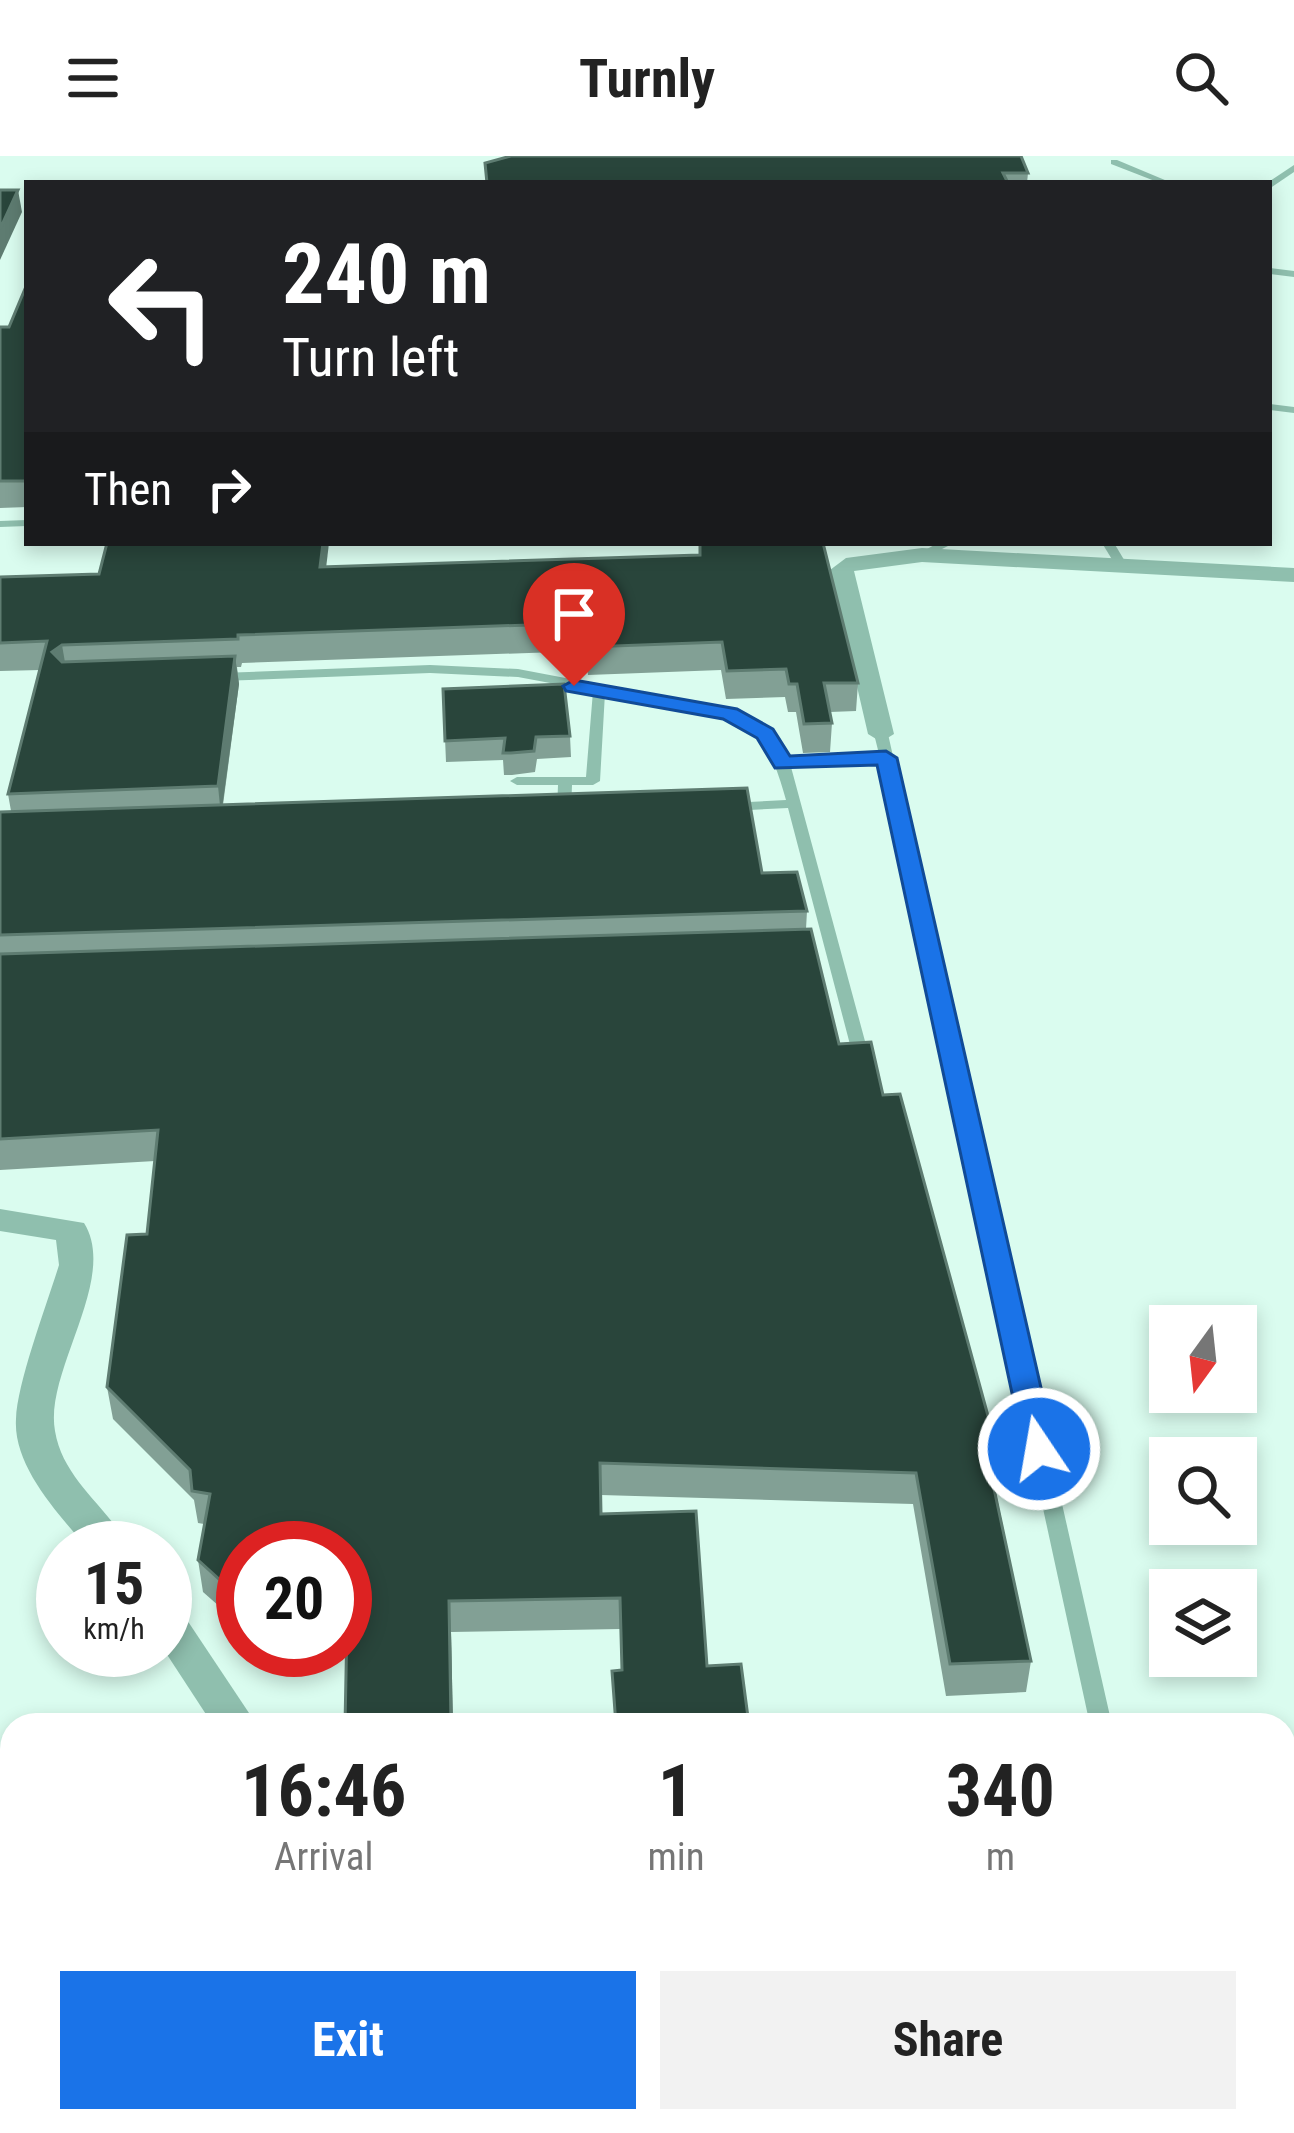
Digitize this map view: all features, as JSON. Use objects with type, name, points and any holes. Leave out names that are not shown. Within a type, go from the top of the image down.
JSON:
[{"type":"street","points":[[884,746],[842,570],[857,562],[922,555],[1114,553],[1294,575]]},
{"type":"street","points":[[0,1220],[72,1231],[76,1265],[34,1417],[34,1442],[46,1467],[89,1521]]},
{"type":"street","points":[[192,1659],[228,1713]]},
{"type":"lane","points":[[1114,164],[1159,180]]},
{"type":"lane","points":[[922,555],[942,546]]},
{"type":"lane","points":[[203,677],[430,669],[518,673],[741,718],[765,734],[783,763],[861,1056]]},
{"type":"lane","points":[[517,781],[593,782],[598,690]]},
{"type":"lane","points":[[783,763],[884,746],[1097,1713]]},
{"type":"lane","points":[[564,812],[565,781]]},
{"type":"lane","points":[[702,808],[794,804]]},
{"type":"lane","points":[[540,813],[587,812]]},
{"type":"lane","points":[[808,948],[832,948]]},
{"type":"building","points":[[511,156],[1021,156],[1028,173],[1003,173],[1006,180],[487,180],[485,163]]},
{"type":"building","points":[[0,190],[18,190],[0,229]]},
{"type":"building","points":[[24,291],[24,481],[0,481],[0,327],[9,327]]},
{"type":"building","points":[[106,546],[323,546],[320,567],[700,555],[700,546],[824,546],[858,683],[824,683],[832,723],[804,724],[797,684],[789,684],[786,669],[727,671],[722,642],[587,647],[585,623],[62,645],[52,652],[62,662],[235,656],[218,786],[8,794],[47,641],[0,643],[0,577],[99,574]]},
{"type":"building","points":[[564,684],[570,736],[536,737],[534,751],[511,753],[503,753],[505,738],[445,741],[443,689]]},
{"type":"building","points":[[747,788],[762,873],[797,872],[807,911],[0,935],[0,812]]},
{"type":"building","points":[[811,929],[839,1044],[871,1042],[883,1095],[900,1094],[999,1456],[987,1456],[1031,1661],[950,1664],[916,1473],[600,1463],[601,1514],[696,1511],[707,1666],[741,1664],[747,1713],[615,1713],[612,1671],[622,1670],[620,1598],[449,1601],[451,1713],[345,1713],[346,1677],[372,1677],[372,1521],[216,1521],[216,1576],[198,1560],[210,1494],[192,1491],[190,1470],[107,1387],[127,1235],[147,1234],[158,1130],[0,1139],[0,954]]},
{"type":"route","points":[[574,686],[729,713],[765,734],[783,763],[886,758],[1039,1449]]}]
